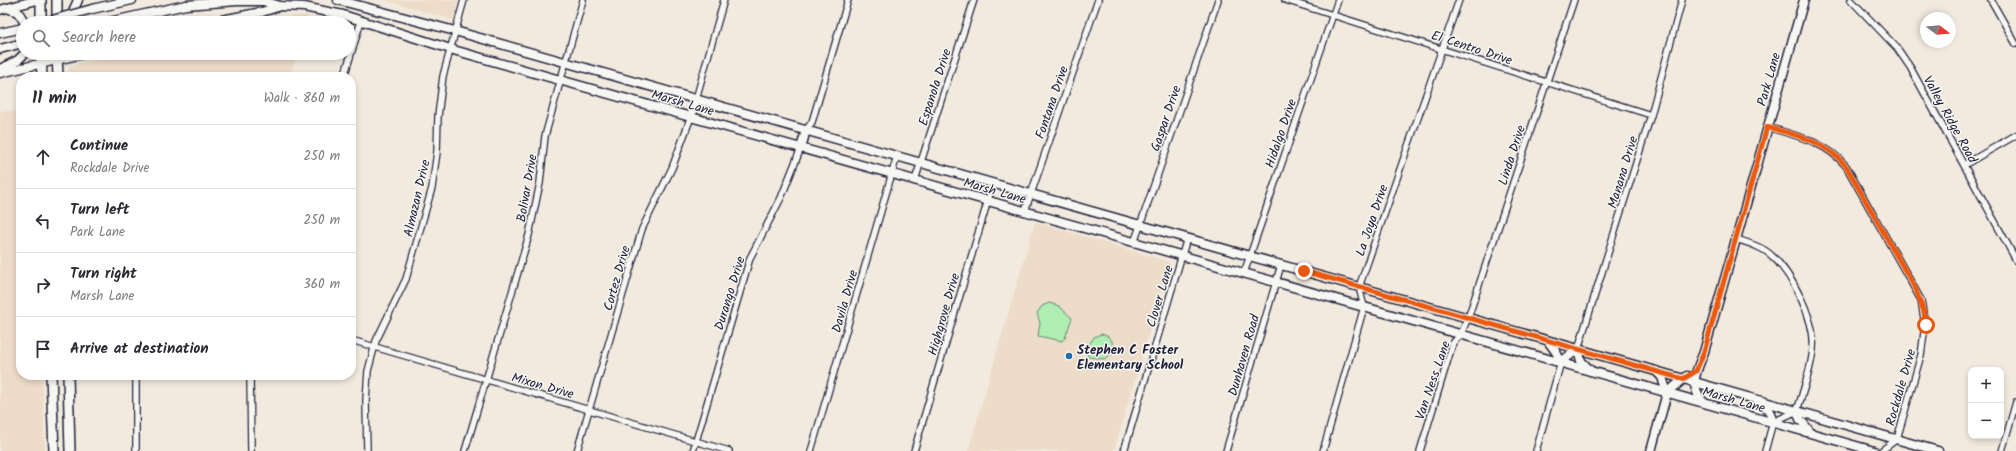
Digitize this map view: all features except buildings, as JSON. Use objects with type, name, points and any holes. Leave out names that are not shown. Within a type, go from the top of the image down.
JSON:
[{"type":"main road","points":[[4,9],[37,0]]},
{"type":"main road","points":[[41,0],[41,16]]},
{"type":"main road","points":[[57,0],[57,16]]},
{"type":"main road","points":[[74,16],[74,9],[78,0]]},
{"type":"main road","points":[[66,16],[132,0]]},
{"type":"main road","name":"Marsh Lane","points":[[338,0],[565,62],[1938,451]]},
{"type":"main road","name":"Park Lane","points":[[1694,382],[1696,371],[1704,352],[1804,0]]},
{"type":"main road","name":"Marsh Lane","points":[[136,16],[186,5],[212,2],[262,1],[280,6],[304,7],[341,16]]},
{"type":"main road","points":[[242,16],[262,12],[280,6]]},
{"type":"main road","points":[[361,21],[365,8]]},
{"type":"main road","points":[[4,9],[18,12],[21,16]]},
{"type":"main road","name":"Marsh Lane","points":[[356,20],[450,49],[1874,451]]},
{"type":"main road","points":[[4,33],[16,30]]},
{"type":"main road","points":[[3,48],[16,45]]},
{"type":"main road","points":[[0,69],[18,60]]},
{"type":"main road","points":[[0,73],[48,60]]},
{"type":"main road","points":[[58,60],[58,72]]},
{"type":"main road","points":[[41,63],[42,72]]},
{"type":"main road","points":[[691,117],[696,99]]},
{"type":"main road","points":[[801,148],[806,130]]},
{"type":"main road","points":[[1548,341],[1561,362],[1578,349],[1581,360],[1591,371]]},
{"type":"main road","points":[[1651,451],[1667,393],[1662,377],[1656,371]]},
{"type":"main road","points":[[1667,393],[1683,379],[1696,371]]},
{"type":"main road","points":[[51,380],[54,451]]},
{"type":"main road","points":[[68,380],[70,451]]},
{"type":"main road","points":[[1694,382],[1697,395],[1704,403]]},
{"type":"main road","points":[[1762,401],[1770,411],[1773,422]]},
{"type":"main road","points":[[1797,411],[1802,423],[1810,433]]},
{"type":"main road","points":[[52,417],[69,416]]},
{"type":"street","name":"Almazan Drive","points":[[367,451],[366,387],[368,371],[374,347],[406,279],[432,188],[438,152],[440,95],[450,49],[464,0]]},
{"type":"street","name":"Bolivar Drive","points":[[465,451],[529,235],[540,183],[545,136],[583,0]]},
{"type":"street","points":[[696,99],[724,0]]},
{"type":"street","points":[[806,130],[812,122],[848,0]]},
{"type":"street","name":"Espanola Drive","points":[[915,180],[974,0]]},
{"type":"street","name":"Fontana Drive","points":[[1024,211],[1098,0]]},
{"type":"street","name":"Gaspar Drive","points":[[1134,243],[1218,0]]},
{"type":"street","name":"El Centro Drive","points":[[1286,0],[1651,115]]},
{"type":"street","name":"Hidalgo Drive","points":[[1244,273],[1338,0]]},
{"type":"street","name":"La Joya Drive","points":[[1359,287],[1459,0]]},
{"type":"street","name":"Linda Drive","points":[[1468,318],[1574,0]]},
{"type":"street","name":"Manana Drive","points":[[1578,349],[1651,115],[1682,0]]},
{"type":"street","name":"Valley Ridge Road","points":[[1851,0],[1897,48],[1910,67],[2016,260]]},
{"type":"street","points":[[1991,0],[2016,44]]},
{"type":"street","points":[[356,37],[361,21]]},
{"type":"street","points":[[346,72],[349,60]]},
{"type":"street","name":"Cortez Drive","points":[[577,451],[642,229],[672,168],[691,117]]},
{"type":"street","name":"Rockdale Drive","points":[[1767,127],[1811,140],[1825,147],[1840,159],[1850,173],[1921,300],[1926,325],[1924,344],[1897,439],[1881,451]]},
{"type":"street","points":[[1964,165],[2016,135]]},
{"type":"street","name":"Durango Drive","points":[[693,451],[750,258],[781,198],[801,148]]},
{"type":"street","name":"Davila Drive","points":[[811,451],[897,156]]},
{"type":"street","name":"Highgrove Drive","points":[[914,451],[993,183]]},
{"type":"street","name":"Clover Lane","points":[[1124,451],[1187,238]]},
{"type":"street","points":[[1736,239],[1762,249],[1772,255],[1785,272],[1811,320],[1814,337],[1811,366],[1797,411],[1773,422],[1765,451]]},
{"type":"street","name":"Dunhaven Road","points":[[1226,451],[1281,265]]},
{"type":"street","points":[[1323,451],[1364,307],[1359,287]]},
{"type":"street","name":"Van Ness Lane","points":[[1420,451],[1453,343],[1461,334],[1468,318]]},
{"type":"street","name":"Mixon Drive","points":[[356,342],[730,451]]},
{"type":"street","points":[[1536,451],[1561,362]]},
{"type":"street","points":[[136,380],[136,451]]},
{"type":"street","points":[[250,380],[251,451]]},
{"type":"street","points":[[2002,451],[2016,402]]},
{"type":"shaded area","points":[[385,0],[458,0],[453,20]]},
{"type":"shaded area","points":[[96,60],[295,60],[291,72],[69,72],[69,67]]},
{"type":"shaded area","points":[[0,111],[16,111],[16,380],[42,380],[45,451],[0,451]]},
{"type":"shaded area","name":"Stephen C Foster Elementary School","points":[[1035,222],[1170,262],[1114,451],[968,451]]},
{"type":"green space","points":[[1049,303],[1059,306],[1072,318],[1065,338],[1062,341],[1038,336],[1040,323],[1037,313],[1042,306]]},
{"type":"green space","points":[[1101,334],[1105,335],[1112,341],[1112,354],[1104,359],[1089,357],[1085,351],[1094,337]]},
{"type":"place","name":"Stephen C Foster Elementary School","points":[[1069,356]]},
{"type":"route","points":[[1304,271],[1683,379],[1696,371],[1704,352],[1767,127],[1818,143],[1832,152],[1846,166],[1916,290],[1921,300],[1926,325]]}]
